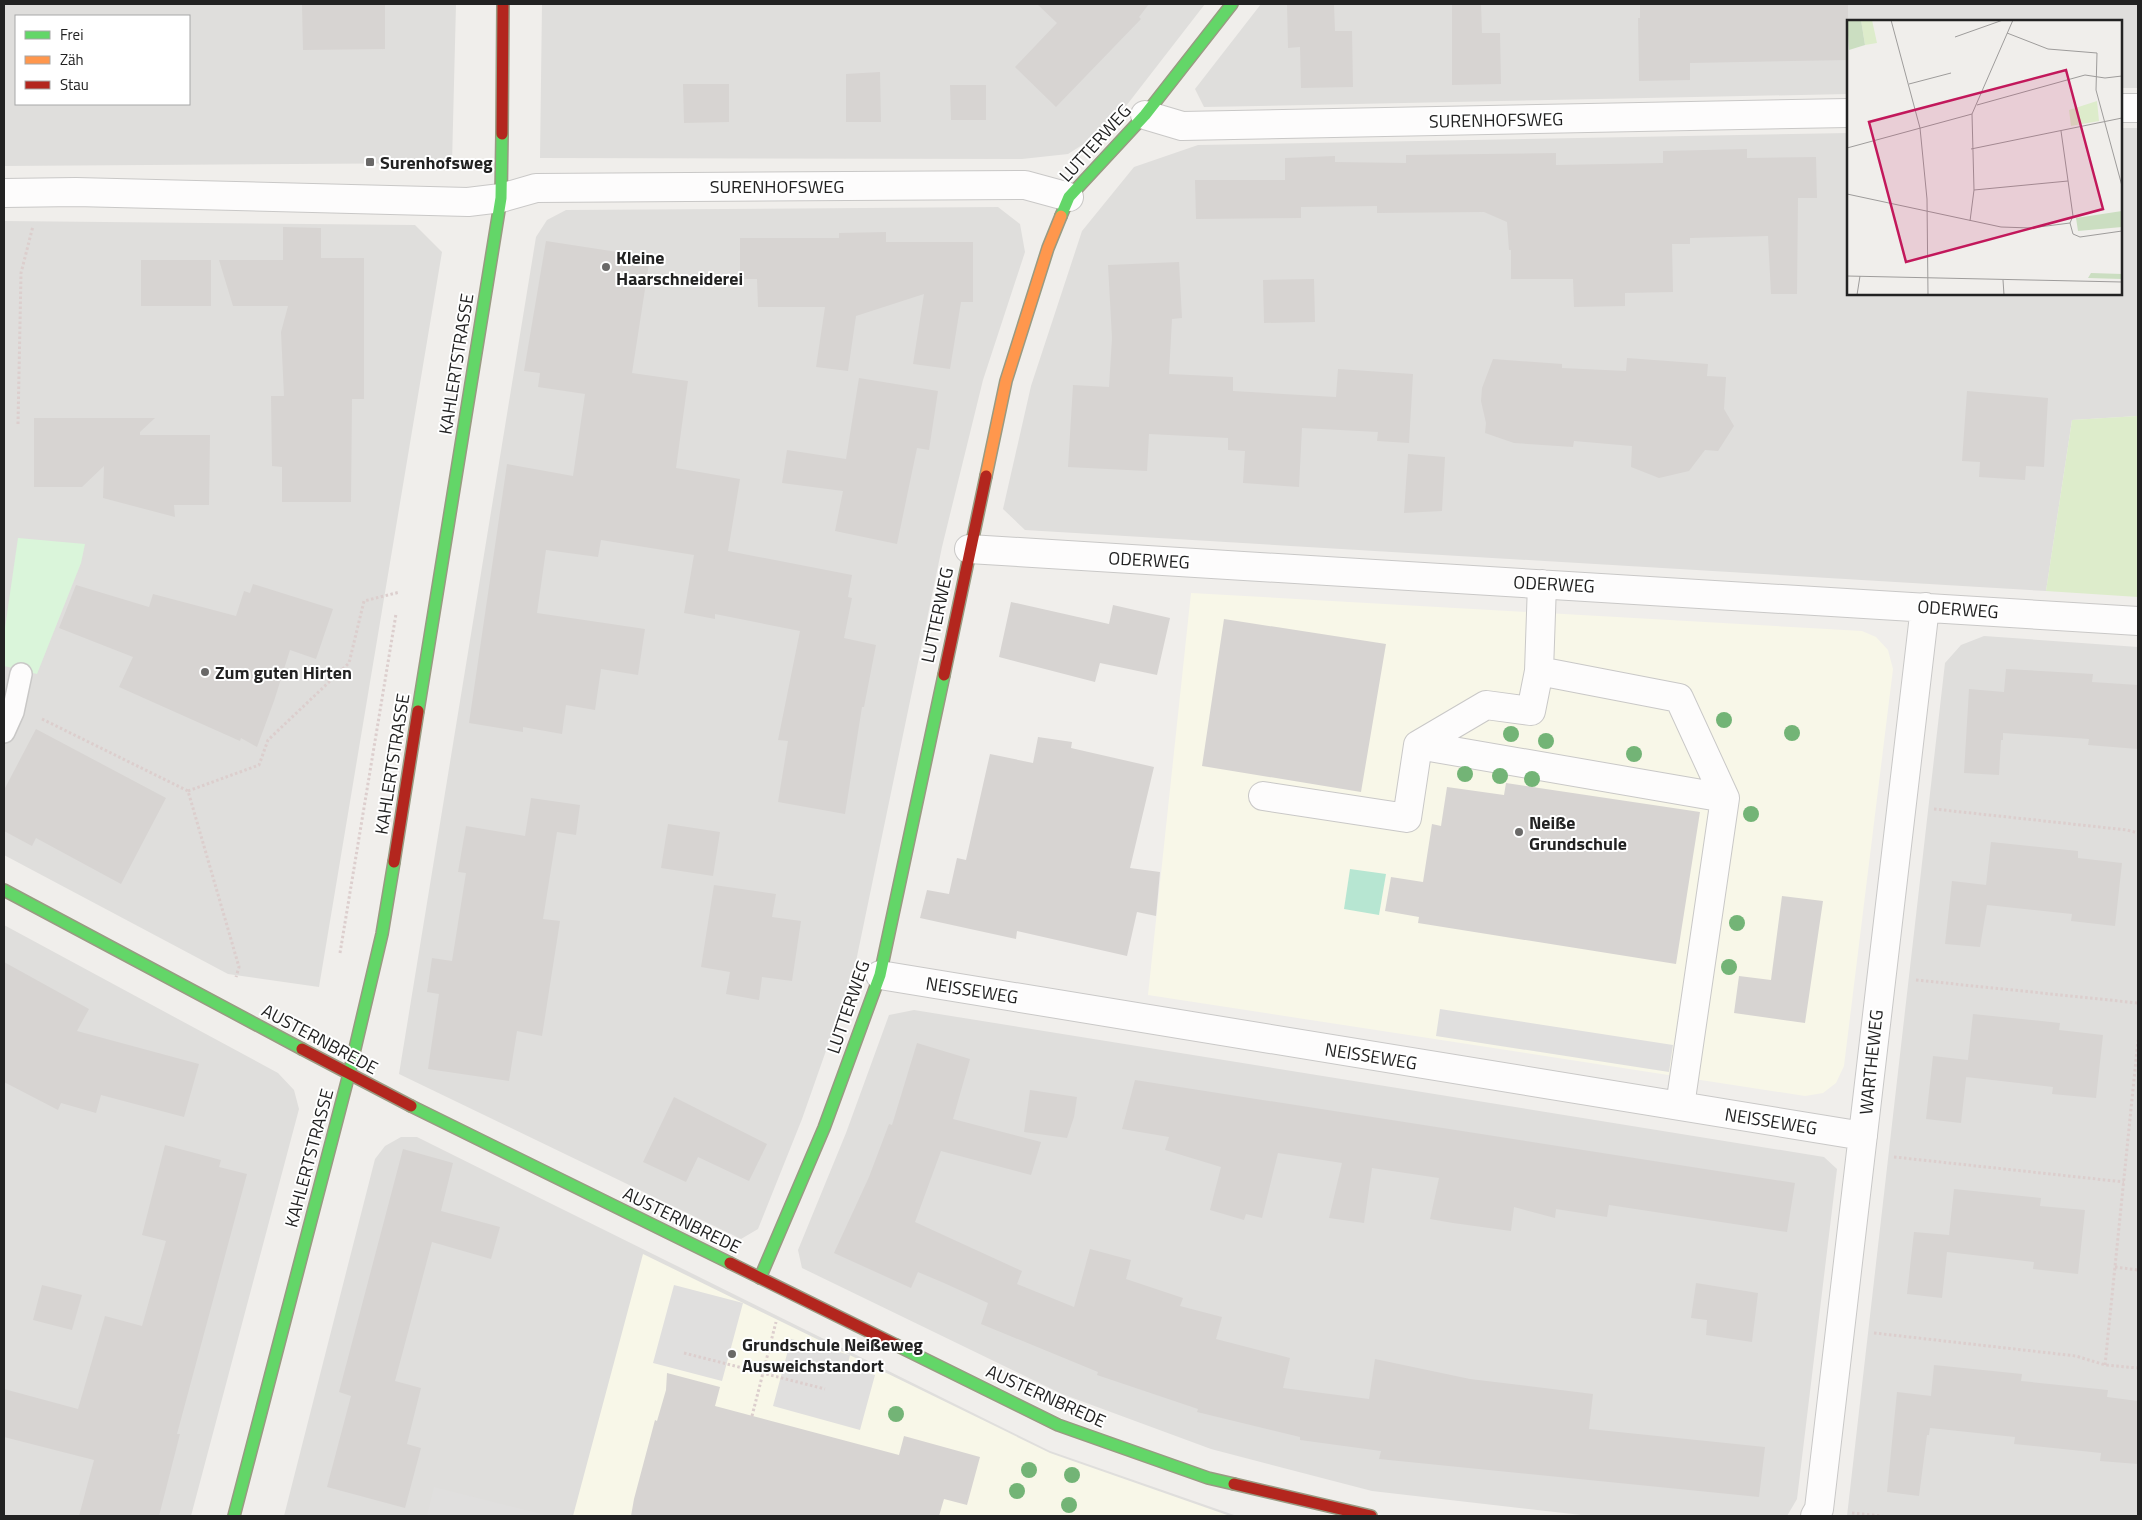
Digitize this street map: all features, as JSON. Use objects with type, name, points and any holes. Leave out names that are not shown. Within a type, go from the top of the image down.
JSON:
[{"type":"street","name":"KAHLERTSTRASSE","points":[[234,1516],[349,1074],[382,934],[501,198],[503,4]]},
{"type":"street","name":"LUTTERWEG","points":[[760,1278],[824,1128],[880,975],[1006,381],[1048,248],[1070,198],[1145,115],[1232,4]]},
{"type":"street","points":[[2122,108],[2138,108]]},
{"type":"street","name":"SURENHOFSWEG","points":[[1145,115],[1182,126],[1847,113]]},
{"type":"street","name":"SURENHOFSWEG","points":[[4,193],[258,196],[468,202],[501,198],[536,188],[1025,185],[1070,198]]},
{"type":"street","name":"ODERWEG","points":[[969,549],[2138,621]]},
{"type":"street","points":[[1418,745],[1486,705],[1531,711],[1539,671],[1542,584]]},
{"type":"street","name":"WARTHEWEG","points":[[1815,1516],[1819,1510],[1841,1329],[1925,607]]},
{"type":"street","points":[[1539,671],[1679,698],[1725,798],[1680,1106]]},
{"type":"street","points":[[1263,796],[1407,818],[1418,745]]},
{"type":"street","points":[[1418,745],[1725,798]]},
{"type":"street","name":"AUSTERNBREDE","points":[[4,890],[378,1090],[1058,1425],[1208,1478],[1371,1516]]},
{"type":"street","name":"NEISSEWEG","points":[[880,975],[1680,1106],[1862,1145]]},
{"type":"lane","points":[[4,732],[13,712],[21,674]]},
{"type":"path","points":[[18,424],[21,273],[33,227],[32,192]]},
{"type":"path","points":[[398,602],[402,583]]},
{"type":"path","points":[[38,717],[188,791],[259,765],[268,740],[349,663],[364,601],[400,592]]},
{"type":"path","points":[[339,956],[397,612]]},
{"type":"path","points":[[188,791],[239,967],[226,1009]]},
{"type":"path","points":[[1902,805],[2127,830],[2138,833]]},
{"type":"path","points":[[1881,976],[2138,1003]]},
{"type":"path","points":[[2105,1365],[2138,1040]]},
{"type":"path","points":[[1862,1145],[2124,1182]]},
{"type":"path","points":[[2115,1267],[2138,1270]]},
{"type":"path","points":[[752,1416],[777,1316],[788,1292]]},
{"type":"path","points":[[1841,1329],[2076,1356],[2105,1365],[2138,1368]]},
{"type":"path","points":[[684,1353],[825,1389]]},
{"type":"shaded area","points":[[4,4],[456,4],[452,163],[4,166]]},
{"type":"shaded area","points":[[542,4],[1205,4],[1109,128],[1068,154],[1022,159],[540,158]]},
{"type":"shaded area","points":[[1261,4],[2138,4],[2138,88],[2122,88],[2122,20],[1847,20],[1847,94],[1204,107],[1195,89]]},
{"type":"shaded area","points":[[2122,128],[2138,128],[2138,416],[2072,420],[2046,591],[1025,530],[1003,509],[1031,386],[1082,231],[1134,167],[1198,145],[1847,133],[1847,295],[2122,295]]},
{"type":"shaded area","points":[[998,207],[1020,224],[1025,252],[983,380],[942,547],[854,971],[802,1119],[758,1229],[741,1239],[399,1074],[536,237],[547,220],[566,210]]},
{"type":"shaded area","points":[[4,221],[415,225],[442,252],[319,987],[228,974],[4,855]]},
{"type":"shaded area","name":"Neiße Grundschule","points":[[1191,593],[1862,631],[1876,637],[1888,650],[1893,669],[1844,1066],[1836,1083],[1823,1093],[1805,1096],[1148,995]]},
{"type":"shaded area","points":[[1984,636],[2138,647],[2138,1516],[1847,1516],[1945,663],[1961,645]]},
{"type":"shaded area","points":[[4,925],[278,1073],[294,1090],[299,1109],[191,1516],[4,1516]]},
{"type":"shaded area","points":[[1440,1009],[1673,1045],[1669,1072],[1436,1036]]},
{"type":"shaded area","points":[[914,1010],[1824,1157],[1837,1169],[1797,1499],[1787,1516],[1590,1516],[1372,1491],[1211,1449],[1062,1394],[802,1268],[798,1250],[846,1133],[889,1015]]},
{"type":"shaded area","points":[[401,1137],[417,1137],[1050,1451],[1237,1516],[284,1516],[375,1159],[385,1146]]},
{"type":"shaded area","name":"Grundschule Neißeweg Ausweichstandort","points":[[643,1254],[1050,1453],[1230,1516],[573,1516]]},
{"type":"shaded area","points":[[674,1285],[743,1303],[722,1381],[653,1363]]},
{"type":"shaded area","points":[[791,1339],[850,1355],[847,1368],[875,1375],[860,1430],[773,1406]]},
{"type":"shaded area","points":[[434,1487],[549,1516],[427,1516]]},
{"type":"green space","points":[[2138,416],[2138,597],[2046,591],[2072,420]]},
{"type":"green space","points":[[18,538],[85,544],[81,563],[37,674],[4,666],[4,635]]},
{"type":"green space","points":[[1350,869],[1386,874],[1379,915],[1344,909]]},
{"type":"building","points":[[385,4],[385,49],[303,50],[302,5]]},
{"type":"building","points":[[1037,4],[1149,4],[1139,17],[1141,19],[1056,107],[1015,67],[1057,23]]},
{"type":"building","points":[[1287,4],[1334,4],[1335,31],[1352,31],[1353,87],[1301,88],[1300,47],[1288,48]]},
{"type":"building","points":[[1452,4],[1481,4],[1482,33],[1500,33],[1501,84],[1452,85]]},
{"type":"building","points":[[1640,4],[1848,4],[1847,60],[1690,63],[1690,80],[1639,81],[1638,18],[1640,18]]},
{"type":"building","points":[[880,72],[881,122],[846,122],[846,74]]},
{"type":"building","points":[[683,84],[729,84],[729,122],[684,123]]},
{"type":"building","points":[[950,85],[986,85],[986,120],[951,120]]},
{"type":"building","points":[[1747,149],[1747,158],[1816,157],[1817,198],[1798,198],[1797,294],[1771,294],[1768,236],[1690,238],[1690,244],[1672,244],[1673,292],[1625,293],[1625,306],[1574,307],[1573,279],[1511,279],[1511,250],[1509,250],[1507,222],[1484,212],[1377,213],[1377,206],[1301,207],[1301,218],[1196,219],[1195,180],[1285,180],[1285,158],[1335,156],[1335,162],[1406,163],[1406,155],[1556,153],[1556,165],[1663,163],[1663,151]]},
{"type":"building","points":[[283,227],[321,228],[321,258],[364,258],[364,399],[352,399],[351,502],[282,502],[282,467],[272,466],[271,396],[284,396],[281,332],[288,306],[233,306],[219,260],[283,260]]},
{"type":"building","points":[[886,232],[886,242],[973,242],[973,302],[961,302],[950,369],[913,364],[924,294],[856,316],[848,371],[816,367],[825,307],[758,307],[757,279],[740,279],[740,238],[839,238],[839,233]]},
{"type":"building","points":[[546,241],[650,257],[632,373],[688,381],[676,468],[740,479],[728,551],[852,575],[848,597],[852,598],[844,638],[876,645],[864,707],[862,707],[845,814],[778,802],[788,741],[778,740],[800,631],[715,614],[715,619],[684,613],[694,555],[601,540],[598,557],[546,550],[537,613],[645,629],[638,675],[601,669],[595,710],[566,705],[562,734],[523,727],[523,732],[469,723],[507,464],[573,476],[585,394],[538,387],[540,373],[524,371]]},
{"type":"building","points":[[141,260],[211,260],[211,306],[141,306]]},
{"type":"building","points":[[1179,262],[1182,318],[1172,319],[1169,374],[1233,377],[1233,391],[1336,397],[1338,369],[1413,374],[1409,443],[1377,441],[1378,432],[1302,428],[1299,487],[1243,483],[1245,451],[1228,450],[1228,438],[1149,434],[1147,471],[1068,467],[1073,385],[1109,387],[1112,338],[1108,265]]},
{"type":"building","points":[[1314,279],[1315,322],[1264,323],[1263,280]]},
{"type":"building","points":[[1627,358],[1708,364],[1707,376],[1726,377],[1724,409],[1734,426],[1718,451],[1705,450],[1689,471],[1659,478],[1631,467],[1632,446],[1574,441],[1573,447],[1514,443],[1485,433],[1486,423],[1481,401],[1482,388],[1493,359],[1562,364],[1562,368],[1626,371]]},
{"type":"building","points":[[859,378],[938,391],[929,450],[917,448],[897,544],[835,531],[843,491],[782,483],[787,450],[846,459]]},
{"type":"building","points":[[1967,391],[2048,398],[2044,467],[2026,466],[2025,480],[1979,477],[1980,462],[1962,461]]},
{"type":"building","points":[[34,418],[155,418],[140,432],[140,435],[210,435],[209,505],[174,505],[175,517],[103,498],[104,466],[82,487],[34,487]]},
{"type":"building","points":[[1408,454],[1445,457],[1442,511],[1404,513]]},
{"type":"building","name":"Zum guten Hirten","points":[[253,584],[333,609],[316,659],[290,650],[257,747],[241,738],[240,741],[119,687],[133,657],[59,628],[76,585],[149,607],[153,594],[236,616],[244,591],[250,593]]},
{"type":"building","points":[[1011,602],[1109,624],[1113,605],[1170,618],[1157,675],[1100,663],[1095,682],[999,657]]},
{"type":"building","points":[[1224,619],[1386,644],[1361,792],[1202,766]]},
{"type":"building","points":[[2006,669],[2093,674],[2092,682],[2138,685],[2138,749],[2088,745],[2089,739],[2003,733],[1999,775],[1964,773],[1969,689],[2004,692]]},
{"type":"building","points":[[36,729],[166,798],[121,884],[36,838],[32,846],[4,831],[4,790]]},
{"type":"building","points":[[1038,737],[1072,742],[1071,748],[1154,767],[1130,868],[1160,872],[1156,916],[1137,912],[1127,956],[1017,931],[1016,939],[920,918],[927,890],[949,894],[957,858],[966,860],[990,754],[1033,763]]},
{"type":"building","points":[[1506,783],[1700,812],[1676,964],[1418,923],[1419,917],[1385,911],[1391,877],[1423,882],[1432,824],[1441,826],[1447,787],[1504,795]]},
{"type":"building","points":[[531,798],[580,805],[576,835],[557,832],[543,919],[560,921],[542,1036],[517,1031],[509,1081],[428,1069],[439,994],[427,992],[432,958],[452,961],[466,873],[458,872],[466,826],[525,836]]},
{"type":"building","points":[[668,824],[720,832],[713,876],[661,868]]},
{"type":"building","points":[[1991,842],[2078,851],[2078,858],[2122,863],[2115,926],[2071,921],[2072,914],[1987,905],[1980,947],[1945,944],[1952,881],[1986,885]]},
{"type":"building","points":[[714,885],[776,894],[772,917],[801,921],[792,981],[762,977],[759,1000],[726,994],[730,972],[701,967]]},
{"type":"building","points":[[1782,896],[1823,901],[1805,1023],[1734,1013],[1739,976],[1771,980]]},
{"type":"building","points":[[4,962],[89,1009],[77,1031],[199,1064],[184,1117],[101,1095],[96,1113],[61,1103],[58,1110],[4,1082]]},
{"type":"building","points":[[1973,1014],[2060,1023],[2059,1030],[2103,1035],[2096,1098],[2052,1094],[2053,1087],[1966,1077]]},
{"type":"building","points":[[917,1043],[970,1059],[953,1119],[1041,1142],[1031,1175],[941,1151],[915,1222],[1022,1271],[1017,1284],[1074,1307],[1090,1249],[1131,1260],[1126,1279],[1183,1298],[1180,1306],[1222,1317],[1216,1339],[1290,1358],[1283,1388],[1369,1399],[1375,1359],[1470,1379],[1593,1394],[1589,1429],[1765,1447],[1759,1497],[1379,1459],[1381,1451],[1300,1440],[1300,1437],[1197,1412],[1198,1409],[1097,1375],[1098,1372],[981,1324],[988,1303],[918,1272],[911,1288],[834,1253],[869,1177],[889,1124],[892,1125]]},
{"type":"building","points":[[1933,1056],[1968,1060],[1961,1123],[1926,1119]]},
{"type":"building","points":[[1135,1080],[1795,1183],[1787,1232],[1609,1205],[1607,1217],[1556,1209],[1555,1218],[1514,1207],[1511,1231],[1453,1223],[1430,1219],[1439,1178],[1372,1168],[1364,1223],[1329,1218],[1342,1163],[1278,1153],[1262,1218],[1246,1214],[1244,1220],[1210,1210],[1221,1167],[1165,1150],[1169,1137],[1122,1129]]},
{"type":"building","points":[[1030,1090],[1077,1097],[1074,1117],[1067,1138],[1024,1132]]},
{"type":"building","points":[[674,1097],[767,1144],[749,1181],[698,1157],[686,1182],[643,1162]]},
{"type":"building","points":[[165,1145],[221,1160],[219,1167],[247,1174],[177,1434],[180,1434],[159,1516],[79,1516],[94,1460],[4,1437],[4,1389],[78,1409],[105,1316],[142,1326],[166,1241],[142,1235]]},
{"type":"building","points":[[403,1149],[453,1163],[441,1211],[500,1227],[491,1259],[432,1242],[395,1381],[421,1388],[407,1444],[421,1448],[405,1508],[327,1487],[351,1396],[339,1392]]},
{"type":"building","points":[[1954,1189],[2041,1198],[2040,1206],[2085,1210],[2078,1274],[2033,1269],[2034,1262],[1947,1252],[1942,1298],[1907,1294],[1914,1232],[1949,1235]]},
{"type":"building","points":[[1696,1283],[1758,1293],[1752,1342],[1706,1335],[1707,1320],[1691,1318]]},
{"type":"building","points":[[42,1285],[82,1295],[72,1330],[33,1320]]},
{"type":"building","points":[[1934,1365],[2022,1374],[2021,1381],[2108,1390],[2107,1397],[2138,1401],[2138,1464],[2100,1461],[2101,1453],[2014,1444],[2015,1437],[1930,1428],[1929,1435],[1927,1435],[1919,1496],[1887,1492],[1897,1392],[1931,1396]]},
{"type":"building","points":[[667,1373],[720,1387],[715,1406],[899,1455],[904,1436],[980,1457],[967,1505],[944,1499],[939,1516],[631,1516],[655,1420],[657,1421],[666,1390]]},
{"type":"traffic: fast","points":[[1061,216],[1069,197],[1145,115],[1232,4]]},
{"type":"traffic: fast","points":[[418,711],[501,198],[502,134]]},
{"type":"traffic: fast","points":[[760,1278],[824,1128],[880,975],[944,675]]},
{"type":"traffic: fast","points":[[234,1516],[349,1074],[382,934],[394,862]]},
{"type":"traffic: fast","points":[[4,890],[302,1049]]},
{"type":"traffic: fast","points":[[411,1106],[730,1263]]},
{"type":"traffic: fast","points":[[896,1345],[1058,1425],[1208,1478],[1234,1484]]},
{"type":"traffic: slow","points":[[986,476],[1006,381],[1048,248],[1061,216]]},
{"type":"traffic: jam","points":[[502,134],[503,4]]},
{"type":"traffic: jam","points":[[944,675],[986,476]]},
{"type":"traffic: jam","points":[[394,862],[418,711]]},
{"type":"traffic: jam","points":[[302,1049],[411,1106]]},
{"type":"traffic: jam","points":[[730,1263],[896,1345]]},
{"type":"traffic: jam","points":[[1234,1484],[1371,1516]]},
{"type":"place","name":"Surenhofsweg","points":[[370,162]]},
{"type":"place","name":"Kleine Haarschneiderei","points":[[606,267]]},
{"type":"place","name":"Zum guten Hirten","points":[[205,672]]},
{"type":"place","name":"Neiße Grundschule","points":[[1519,832]]},
{"type":"place","name":"Grundschule Neißeweg Ausweichstandort","points":[[732,1354]]}]
